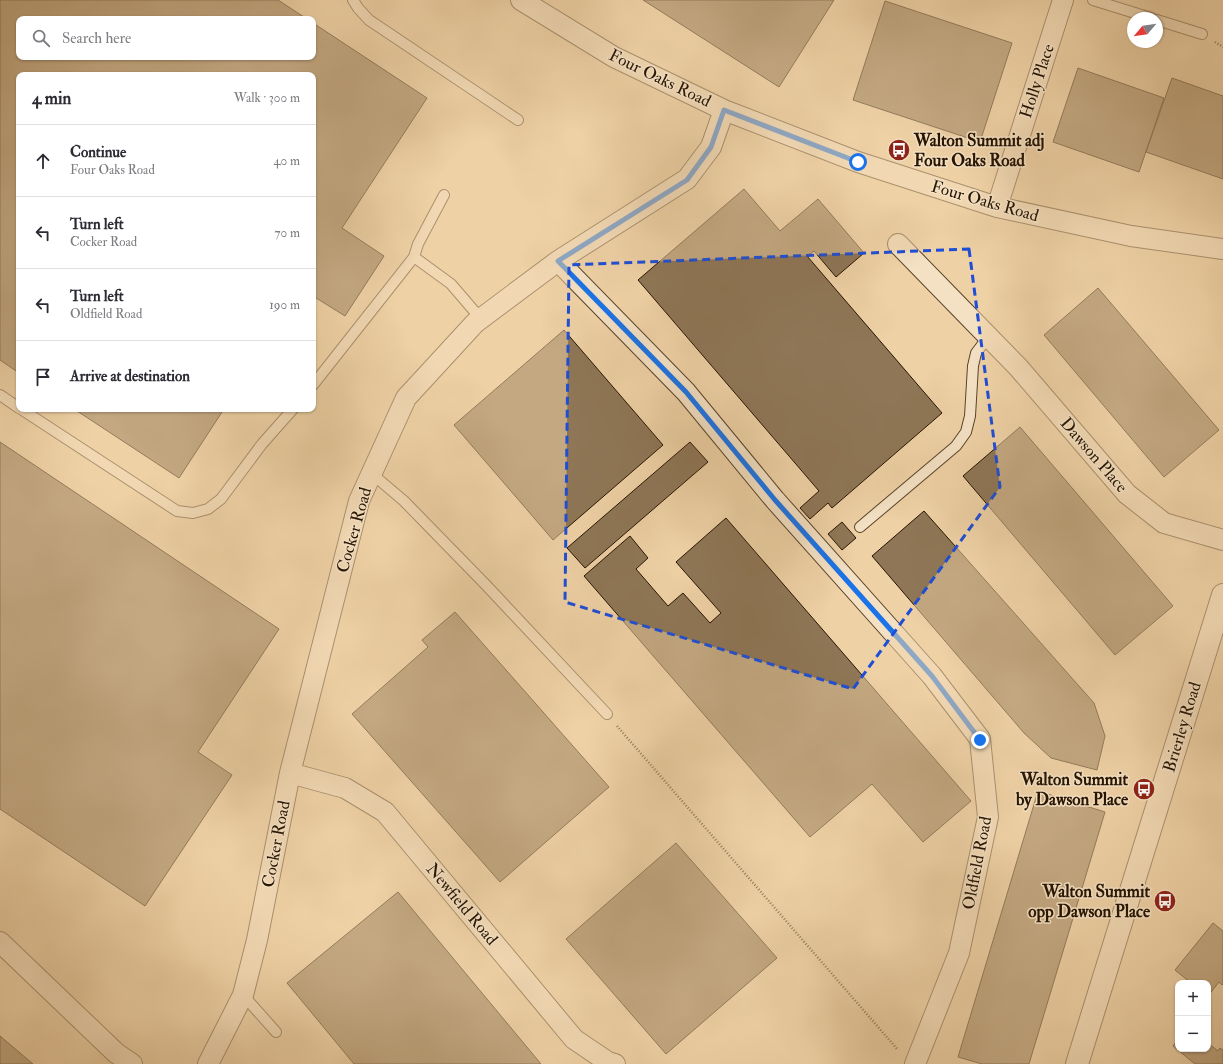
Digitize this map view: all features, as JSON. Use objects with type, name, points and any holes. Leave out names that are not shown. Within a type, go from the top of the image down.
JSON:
[{"type":"street","name":"Four Oaks Road","points":[[521,0],[614,57],[724,110],[858,162],[997,207],[1131,236],[1223,249]]},
{"type":"street","name":"Holly Place","points":[[997,207],[1063,0]]},
{"type":"street","name":"Cocker Road","points":[[208,1064],[243,995],[257,940],[290,773],[359,501],[406,398],[475,323],[558,261],[687,180],[711,147],[724,110]]},
{"type":"street","name":"Dawson Place","points":[[898,244],[1018,368],[1127,494],[1164,523],[1223,540]]},
{"type":"street","name":"Oldfield Road","points":[[558,261],[686,392],[775,500],[932,676],[980,740],[988,817],[959,952],[915,1064]]},
{"type":"street","name":"Brierley Road","points":[[1077,1064],[1223,595]]},
{"type":"street","name":"Newfield Road","points":[[290,773],[345,788],[385,812],[574,1039],[608,1062],[615,1064]]},
{"type":"street","points":[[0,942],[111,1047],[132,1064]]},
{"type":"lane","points":[[353,0],[369,20],[518,120]]},
{"type":"lane","points":[[1093,0],[1132,12]]},
{"type":"lane","points":[[1163,22],[1202,34]]},
{"type":"lane","points":[[316,381],[414,256],[418,244],[444,194]]},
{"type":"lane","points":[[414,256],[451,284],[481,319]]},
{"type":"lane","points":[[860,527],[956,446],[966,432],[970,416],[973,366],[976,353],[988,336]]},
{"type":"lane","points":[[0,395],[16,405]]},
{"type":"lane","points":[[26,412],[171,508],[177,511],[193,513],[208,509],[221,499],[262,444],[290,412]]},
{"type":"lane","points":[[371,473],[410,506],[607,714]]},
{"type":"lane","points":[[243,995],[276,1032]]},
{"type":"path","points":[[607,714],[900,1052]]},
{"type":"highlighted area","points":[[969,249],[1000,487],[853,689],[565,602],[569,265]]},
{"type":"building","points":[[0,0],[278,0],[302,16],[16,16],[16,60],[316,60],[316,25],[427,98],[342,228],[384,256],[345,316],[316,298],[316,72],[16,72],[16,371],[0,360]]},
{"type":"building","points":[[643,0],[834,0],[779,87]]},
{"type":"building","points":[[885,1],[1012,43],[980,142],[853,100]]},
{"type":"building","points":[[1078,68],[1164,98],[1139,172],[1053,142]]},
{"type":"building","points":[[1172,78],[1223,96],[1223,179],[1146,152]]},
{"type":"building","points":[[744,189],[780,231],[818,199],[864,253],[836,277],[814,251],[807,256],[942,413],[832,508],[828,503],[810,519],[800,508],[819,491],[638,280]]},
{"type":"building","points":[[1098,288],[1219,430],[1164,477],[1044,335]]},
{"type":"building","points":[[564,330],[663,445],[553,540],[454,425]]},
{"type":"building","points":[[79,412],[222,412],[179,478]]},
{"type":"building","points":[[1020,427],[1173,606],[1115,655],[963,476]]},
{"type":"building","points":[[0,442],[279,629],[198,752],[232,775],[145,906],[0,809]]},
{"type":"building","points":[[690,442],[708,462],[585,568],[567,548]]},
{"type":"building","points":[[924,511],[1094,703],[1105,736],[1097,770],[1051,758],[1024,733],[872,556]]},
{"type":"building","points":[[726,518],[971,801],[923,842],[872,784],[810,837],[584,576],[630,536],[648,558],[636,569],[668,606],[683,593],[710,623],[721,613],[676,562]]},
{"type":"building","points":[[842,522],[856,538],[842,550],[828,534]]},
{"type":"building","points":[[455,612],[609,787],[500,882],[352,714],[428,647],[422,640]]},
{"type":"building","points":[[1038,791],[1105,812],[1029,1064],[982,1064],[958,1057]]},
{"type":"building","points":[[676,843],[777,958],[666,1054],[566,939]]},
{"type":"building","points":[[398,892],[541,1064],[354,1064],[287,983]]},
{"type":"building","points":[[1213,923],[1223,931],[1222,985],[1219,982],[1211,992],[1211,980],[1187,980],[1175,970]]},
{"type":"building","points":[[0,1036],[33,1064],[0,1064]]},
{"type":"building","points":[[1211,1045],[1218,1051],[1220,1048],[1223,1050],[1223,1064],[1195,1064],[1180,1052],[1211,1052]]},
{"type":"place","name":"Walton Summit adj Four Oaks Road","points":[[899,150]]},
{"type":"place","name":"Walton Summit by Dawson Place","points":[[1144,789]]},
{"type":"place","name":"Walton Summit opp Dawson Place","points":[[1165,901]]},
{"type":"route","points":[[858,162],[724,110],[711,147],[687,180],[558,261],[686,392],[775,500],[932,676],[980,740]]}]
